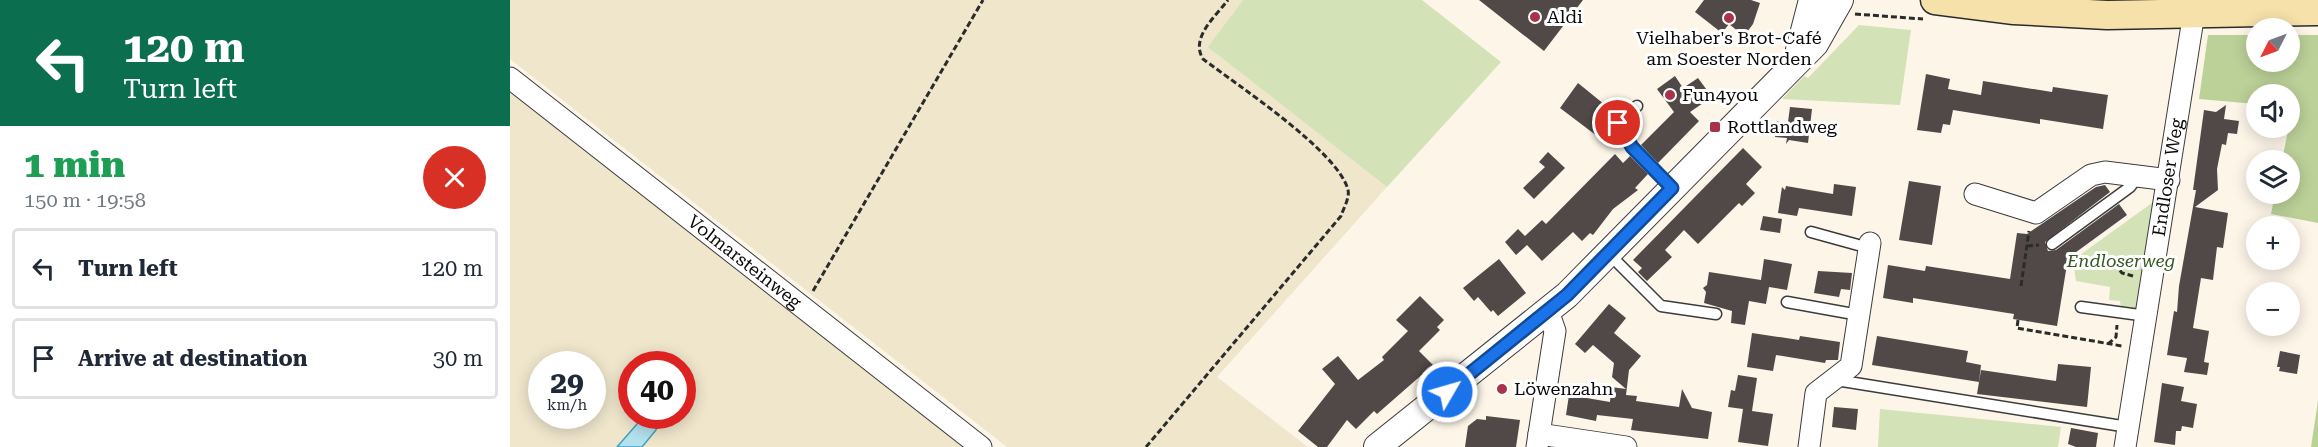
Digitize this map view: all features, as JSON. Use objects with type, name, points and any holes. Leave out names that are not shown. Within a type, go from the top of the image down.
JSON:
[{"type":"main road","points":[[1935,0],[2014,10],[2107,15],[2195,7],[2318,11]]},
{"type":"street","points":[[1794,65],[1807,26],[1812,0]]},
{"type":"street","points":[[1377,447],[1548,311],[1815,44],[1840,0]]},
{"type":"street","name":"Endloser Weg","points":[[2127,437],[2195,7]]},
{"type":"street","name":"Volmarsteinweg","points":[[510,78],[981,447]]},
{"type":"street","points":[[1975,194],[2036,213],[2091,175],[2105,172],[2169,180]]},
{"type":"street","points":[[1809,447],[1816,393],[1851,366],[1870,245]]},
{"type":"street","points":[[1548,311],[1555,331],[1538,441],[1626,447]]},
{"type":"lane","points":[[1636,106],[1618,123],[1632,147],[1672,188]]},
{"type":"lane","points":[[2052,244],[2130,187],[2138,176]]},
{"type":"lane","points":[[1811,232],[1870,245]]},
{"type":"lane","points":[[1608,253],[1661,306],[1716,314]]},
{"type":"lane","points":[[1787,302],[1859,315]]},
{"type":"lane","points":[[2081,307],[2147,316]]},
{"type":"lane","points":[[1833,380],[2127,437]]},
{"type":"path","points":[[803,309],[983,0]]},
{"type":"path","points":[[1146,447],[1341,216],[1349,193],[1343,175],[1325,154],[1203,58],[1197,50],[1199,39],[1228,0]]},
{"type":"path","points":[[2021,286],[2031,212]]},
{"type":"path","points":[[2097,262],[2114,262],[2121,273],[2152,282]]},
{"type":"path","points":[[2108,344],[2116,337],[2118,312]]},
{"type":"path","points":[[2018,320],[2017,328],[2141,350]]},
{"type":"shaded area","points":[[510,0],[1243,0],[1209,47],[1387,187],[1217,377],[1308,447],[1007,447],[510,59]]},
{"type":"shaded area","points":[[510,91],[965,447],[510,447]]},
{"type":"green space","points":[[1243,0],[1422,0],[1501,62],[1387,187],[1208,47]]},
{"type":"green space","points":[[1859,25],[1911,30],[1900,105],[1782,99],[1804,76],[1808,78]]},
{"type":"green space","points":[[2208,35],[2246,35],[2246,72],[2300,72],[2300,35],[2318,35],[2318,223],[2300,220],[2300,216],[2271,214],[2273,204],[2300,204],[2300,150],[2284,150],[2287,138],[2300,138],[2300,84],[2246,84],[2246,103],[2199,99]]},
{"type":"green space","name":"Endloserweg","points":[[2163,195],[2142,310],[2121,307],[2120,301],[2109,300],[2110,287],[2076,281],[2073,260]]},
{"type":"green space","points":[[2318,401],[2318,447],[2311,447]]},
{"type":"green space","points":[[1880,409],[2061,427],[2058,447],[1878,447]]},
{"type":"water","points":[[633,429],[656,429],[642,447],[617,447]]},
{"type":"building","name":"Aldi","points":[[1479,0],[1583,0],[1544,51]]},
{"type":"building","name":"Vielhaber's Brot-Café am Soester Norden","points":[[1704,0],[1751,0],[1760,3],[1753,24],[1744,36],[1729,24],[1722,33],[1695,12]]},
{"type":"building","points":[[1926,74],[1950,79],[1948,89],[1981,95],[1983,81],[2052,92],[2053,87],[2108,95],[2103,129],[2040,119],[2040,124],[1953,110],[1950,125],[1943,124],[1941,133],[1917,130]]},
{"type":"building","points":[[1675,76],[1683,88],[1698,78],[1712,97],[1690,112],[1699,121],[1658,163],[1641,145],[1674,112],[1657,89]]},
{"type":"building","points":[[1578,83],[1610,109],[1601,120],[1608,125],[1597,136],[1560,108]]},
{"type":"building","points":[[2226,105],[2224,119],[2239,121],[2237,134],[2228,133],[2226,145],[2222,144],[2217,169],[2218,190],[2195,207],[2228,213],[2223,248],[2217,247],[2213,280],[2201,278],[2193,328],[2209,331],[2204,362],[2209,363],[2207,375],[2184,372],[2187,358],[2167,355],[2174,311],[2177,312],[2179,286],[2196,190],[2193,190],[2204,110],[2216,112]]},
{"type":"building","points":[[1790,107],[1812,109],[1808,143],[1789,140],[1786,144],[1787,138],[1775,137],[1777,121],[1788,122]]},
{"type":"building","points":[[1743,148],[1762,167],[1746,184],[1755,193],[1742,206],[1739,203],[1698,244],[1684,230],[1665,250],[1672,257],[1647,281],[1638,272],[1642,268],[1633,260]]},
{"type":"building","points":[[1548,152],[1565,168],[1534,199],[1523,188],[1545,167],[1539,162]]},
{"type":"building","points":[[1615,154],[1623,163],[1630,156],[1648,174],[1635,188],[1638,190],[1613,209],[1593,235],[1590,233],[1582,241],[1573,232],[1542,261],[1527,245],[1516,255],[1505,242],[1518,229],[1525,236],[1542,220],[1546,224]]},
{"type":"building","points":[[1909,181],[1941,186],[1932,245],[1899,240]]},
{"type":"building","points":[[1834,184],[1856,187],[1852,216],[1799,208],[1797,216],[1778,213],[1782,187],[1785,190],[1786,186],[1833,194]]},
{"type":"building","points":[[2105,185],[2110,192],[2045,242],[2048,251],[2056,250],[2119,204],[2127,215],[2068,258],[2057,326],[2013,319],[2014,314],[1913,298],[1913,303],[1883,298],[1888,265],[1925,271],[1926,266],[2010,279],[2017,233],[2027,234],[2096,187]]},
{"type":"building","points":[[1763,216],[1782,219],[1780,233],[1760,230]]},
{"type":"building","points":[[1499,259],[1526,293],[1498,316],[1493,310],[1491,312],[1478,297],[1474,301],[1463,288]]},
{"type":"building","points":[[1764,259],[1792,264],[1787,290],[1769,287],[1766,304],[1749,301],[1745,325],[1731,323],[1732,311],[1704,303],[1706,292],[1703,288],[1707,285],[1709,272],[1761,280]]},
{"type":"building","points":[[1818,271],[1852,273],[1850,290],[1841,289],[1839,297],[1814,293]]},
{"type":"building","points":[[1420,296],[1444,320],[1437,327],[1440,330],[1419,351],[1433,365],[1377,414],[1374,411],[1356,429],[1347,420],[1327,447],[1318,447],[1298,431],[1335,384],[1322,369],[1338,356],[1358,380],[1384,360],[1382,357],[1408,331],[1396,320]]},
{"type":"building","points":[[1609,304],[1626,318],[1614,333],[1641,356],[1629,370],[1626,395],[1637,396],[1636,401],[1679,407],[1682,389],[1692,408],[1712,412],[1708,439],[1631,430],[1633,419],[1597,415],[1596,421],[1566,415],[1569,395],[1610,402],[1611,387],[1626,389],[1612,377],[1614,363],[1593,345],[1585,353],[1575,344]]},
{"type":"building","points":[[1752,333],[1799,340],[1800,336],[1840,342],[1838,360],[1826,360],[1825,363],[1776,355],[1773,371],[1747,367]]},
{"type":"building","points":[[1877,336],[1968,351],[1966,362],[1981,365],[1979,382],[1872,365]]},
{"type":"building","points":[[2280,351],[2300,355],[2297,374],[2279,371],[2280,367],[2277,367]]},
{"type":"building","points":[[2058,364],[2091,367],[2087,407],[1977,394],[1981,370],[2056,381]]},
{"type":"building","points":[[1738,375],[1757,378],[1752,411],[1773,414],[1768,446],[1738,442],[1743,409],[1728,407],[1731,390],[1735,391]]},
{"type":"building","points":[[2162,383],[2184,387],[2181,401],[2197,404],[2193,428],[2182,426],[2181,431],[2176,431],[2175,445],[2154,442]]},
{"type":"building","points":[[1834,407],[1858,409],[1856,430],[1832,427]]},
{"type":"building","points":[[1486,416],[1520,420],[1516,447],[1465,447],[1468,426],[1477,419],[1486,420]]},
{"type":"building","points":[[2071,428],[2098,433],[2096,447],[2076,447],[2068,444]]},
{"type":"place","name":"Aldi","points":[[1535,17]]},
{"type":"place","name":"Vielhaber's Brot-Café am Soester Norden","points":[[1729,18]]},
{"type":"place","name":"Fun4you","points":[[1670,95]]},
{"type":"place","name":"Rottlandweg","points":[[1715,127]]},
{"type":"place","name":"Löwenzahn","points":[[1502,389]]},
{"type":"route","points":[[1447,392],[1567,295],[1672,188],[1632,147],[1618,123]]}]
